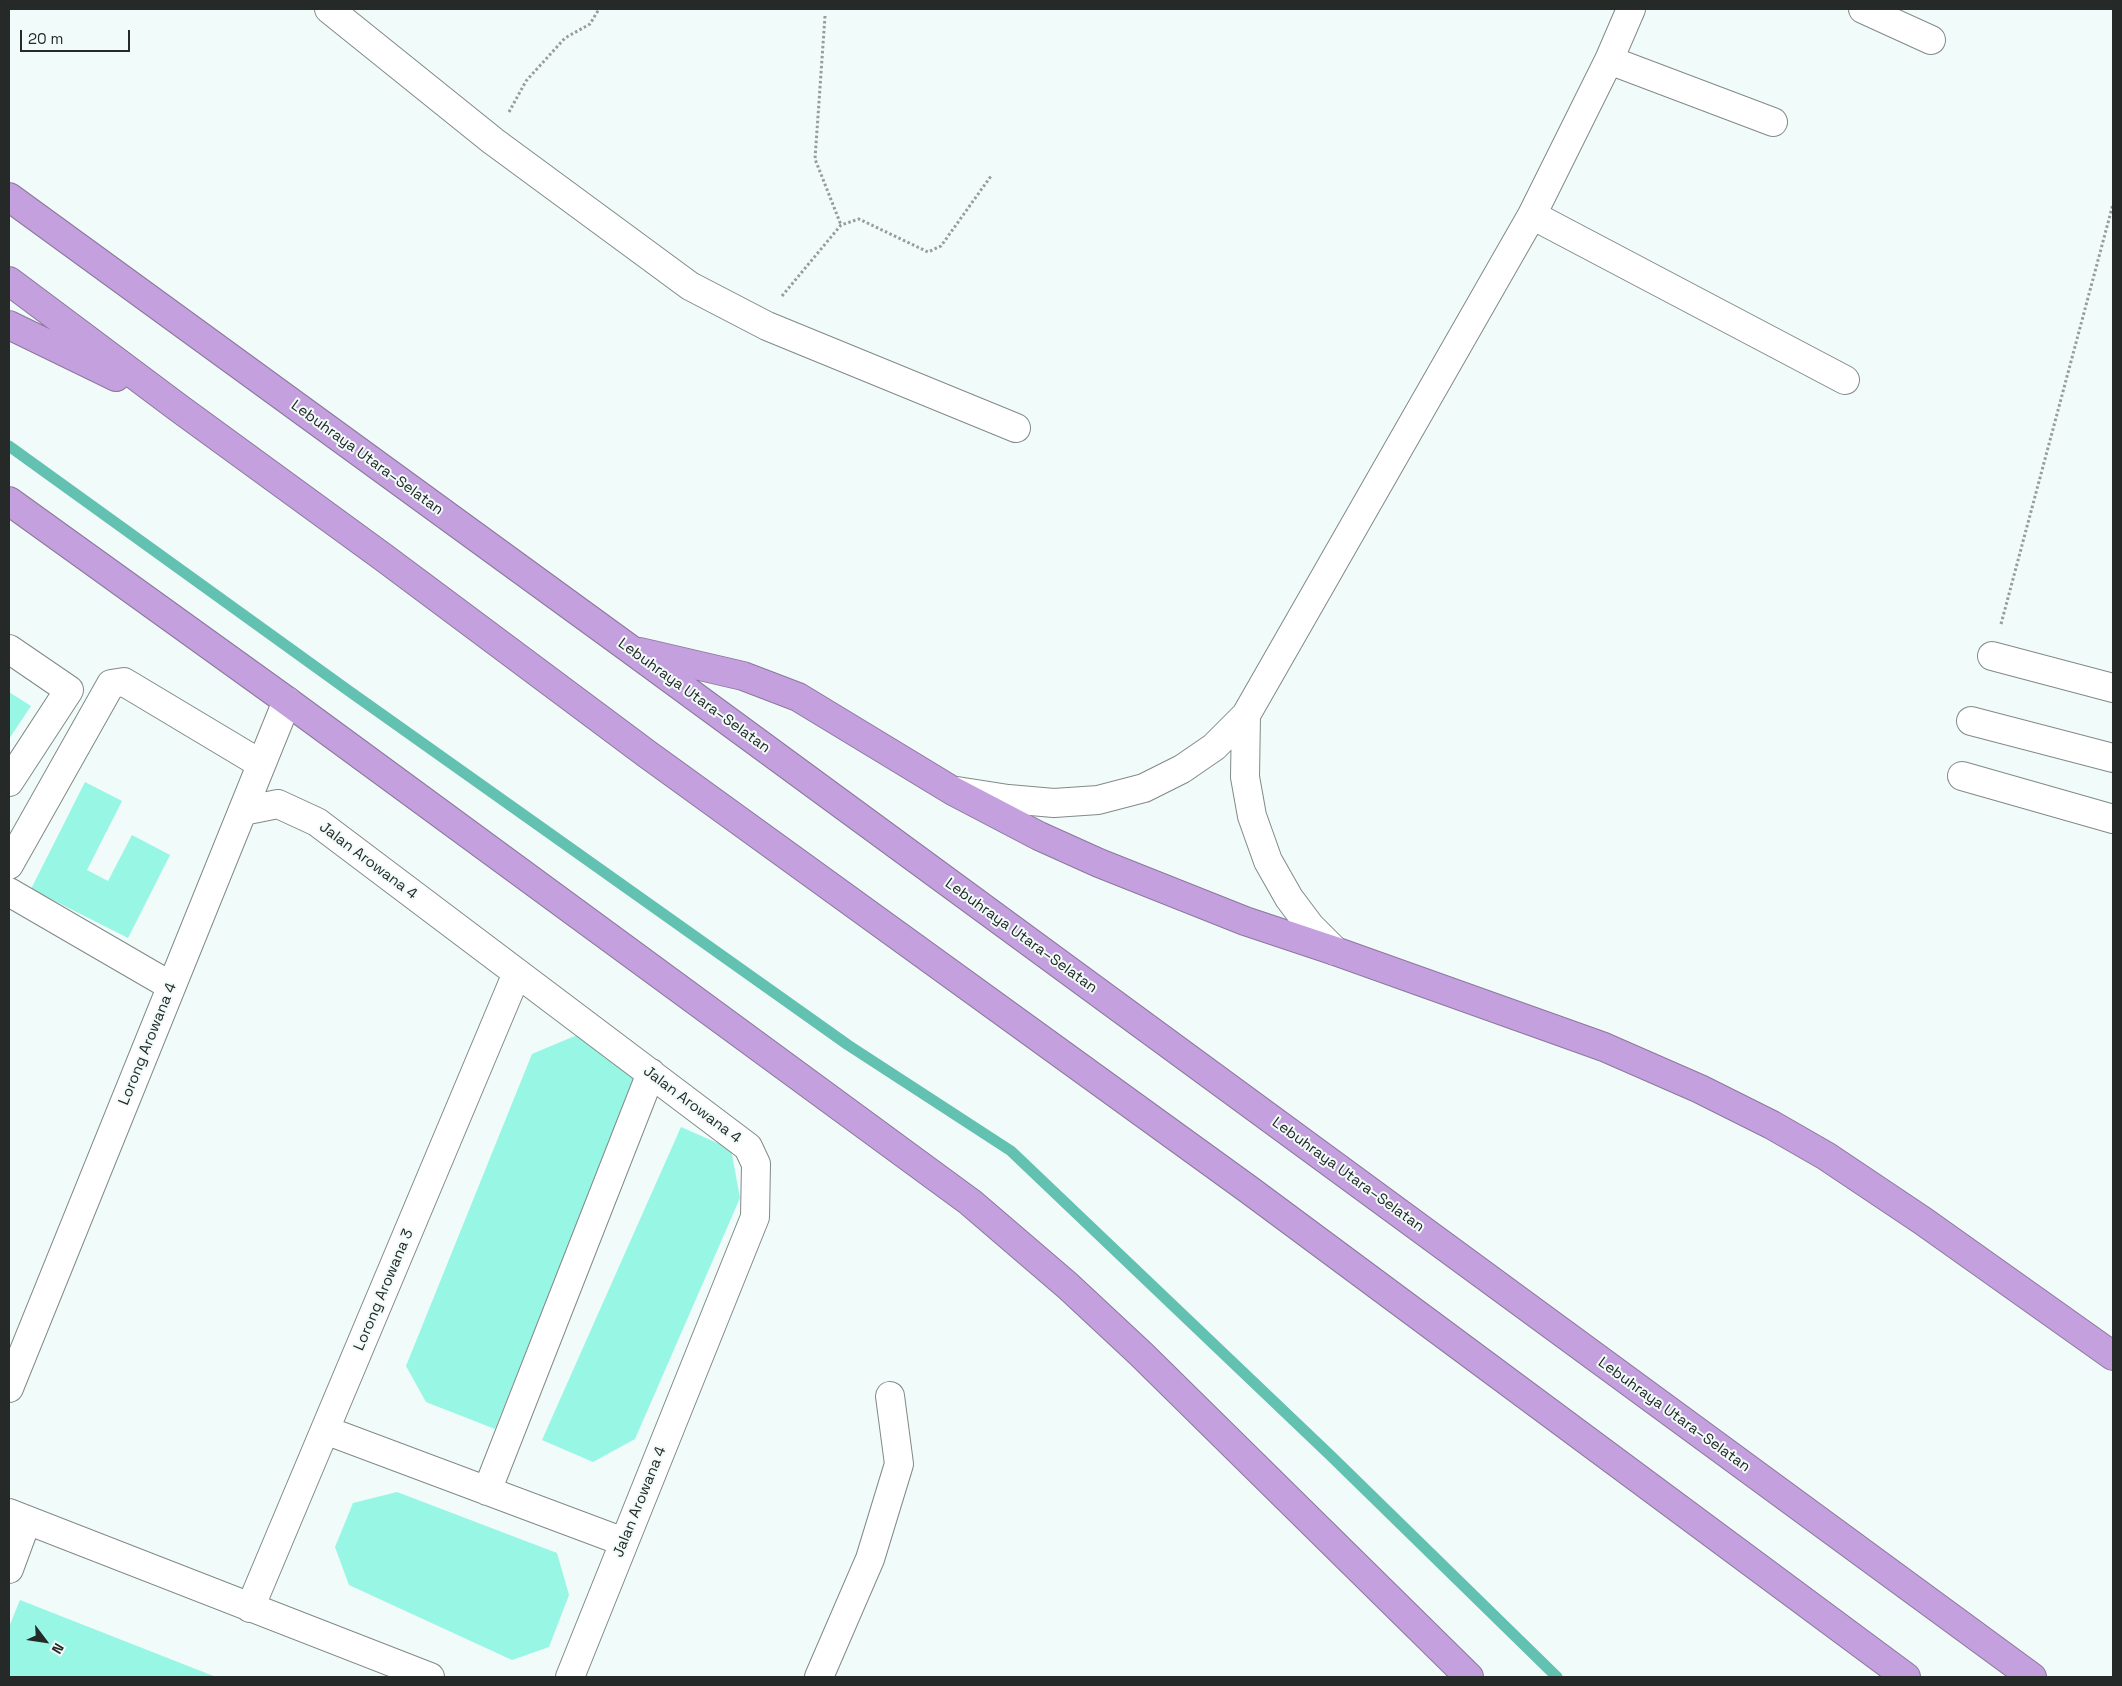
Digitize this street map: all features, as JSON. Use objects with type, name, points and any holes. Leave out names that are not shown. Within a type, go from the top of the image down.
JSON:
[{"type":"highway","name":"Lebuhraya Utara–Selatan","points":[[9,196],[2032,1677]]},
{"type":"highway","points":[[9,281],[647,754],[1248,1188],[1906,1677]]},
{"type":"highway","points":[[9,325],[180,409]]},
{"type":"highway","points":[[9,501],[287,701],[970,1202],[1068,1286],[1141,1354],[1469,1677]]},
{"type":"highway","points":[[630,649],[743,676],[798,697],[953,790],[1039,836],[1099,863],[1245,921],[1604,1047],[1700,1089],[1772,1125],[1826,1156],[1923,1221],[2113,1356]]},
{"type":"street","points":[[329,9],[493,141],[690,286],[767,326],[1016,428]]},
{"type":"street","points":[[1864,9],[1931,40]]},
{"type":"street","points":[[953,790],[1008,799],[1054,803],[1098,800],[1144,788],[1182,769],[1214,747],[1246,715],[1532,215],[1609,60],[1623,12]]},
{"type":"street","points":[[1609,60],[1773,122]]},
{"type":"street","points":[[1532,215],[1845,380]]},
{"type":"street","points":[[9,649],[69,690],[9,782]]},
{"type":"street","points":[[1992,656],[2113,688]]},
{"type":"street","points":[[9,865],[111,684],[124,682],[262,764]]},
{"type":"street","name":"Lorong Arowana 4","points":[[9,1388],[287,701]]},
{"type":"street","points":[[1246,715],[1244,777],[1252,816],[1268,861],[1289,898],[1310,926],[1335,951]]},
{"type":"street","points":[[1971,721],[2113,758]]},
{"type":"street","points":[[1962,776],[2113,819]]},
{"type":"street","name":"Jalan Arowana 4","points":[[243,810],[278,804],[317,822],[748,1147],[756,1164],[755,1217],[570,1677]]},
{"type":"street","points":[[9,892],[171,986]]},
{"type":"street","name":"Lorong Arowana 3","points":[[250,1608],[517,972]]},
{"type":"street","points":[[487,1491],[651,1074]]},
{"type":"street","points":[[819,1677],[870,1559],[899,1464],[890,1396]]},
{"type":"street","points":[[325,1430],[624,1542]]},
{"type":"street","points":[[9,1569],[18,1517],[415,1675]]},
{"type":"path","points":[[493,141],[526,81],[565,38],[590,24],[599,9]]},
{"type":"path","points":[[825,16],[815,159],[841,225]]},
{"type":"path","points":[[767,326],[782,296],[841,225],[859,219],[928,252],[941,246],[990,176]]},
{"type":"path","points":[[1992,656],[2113,204]]},
{"type":"building","points":[[9,692],[31,706],[9,739]]},
{"type":"building","points":[[85,782],[122,801],[87,870],[108,881],[132,835],[170,855],[128,938],[31,889]]},
{"type":"building","points":[[582,1033],[635,1078],[495,1429],[426,1402],[406,1366],[532,1054]]},
{"type":"building","points":[[681,1127],[731,1149],[740,1198],[635,1439],[593,1462],[542,1440]]},
{"type":"building","points":[[397,1492],[557,1553],[569,1595],[549,1647],[512,1660],[349,1585],[335,1547],[353,1503]]},
{"type":"building","points":[[20,1600],[216,1677],[9,1677],[9,1627]]},
{"type":"waterway","points":[[9,446],[349,691],[848,1045],[1011,1151],[1332,1457],[1557,1677]]}]
